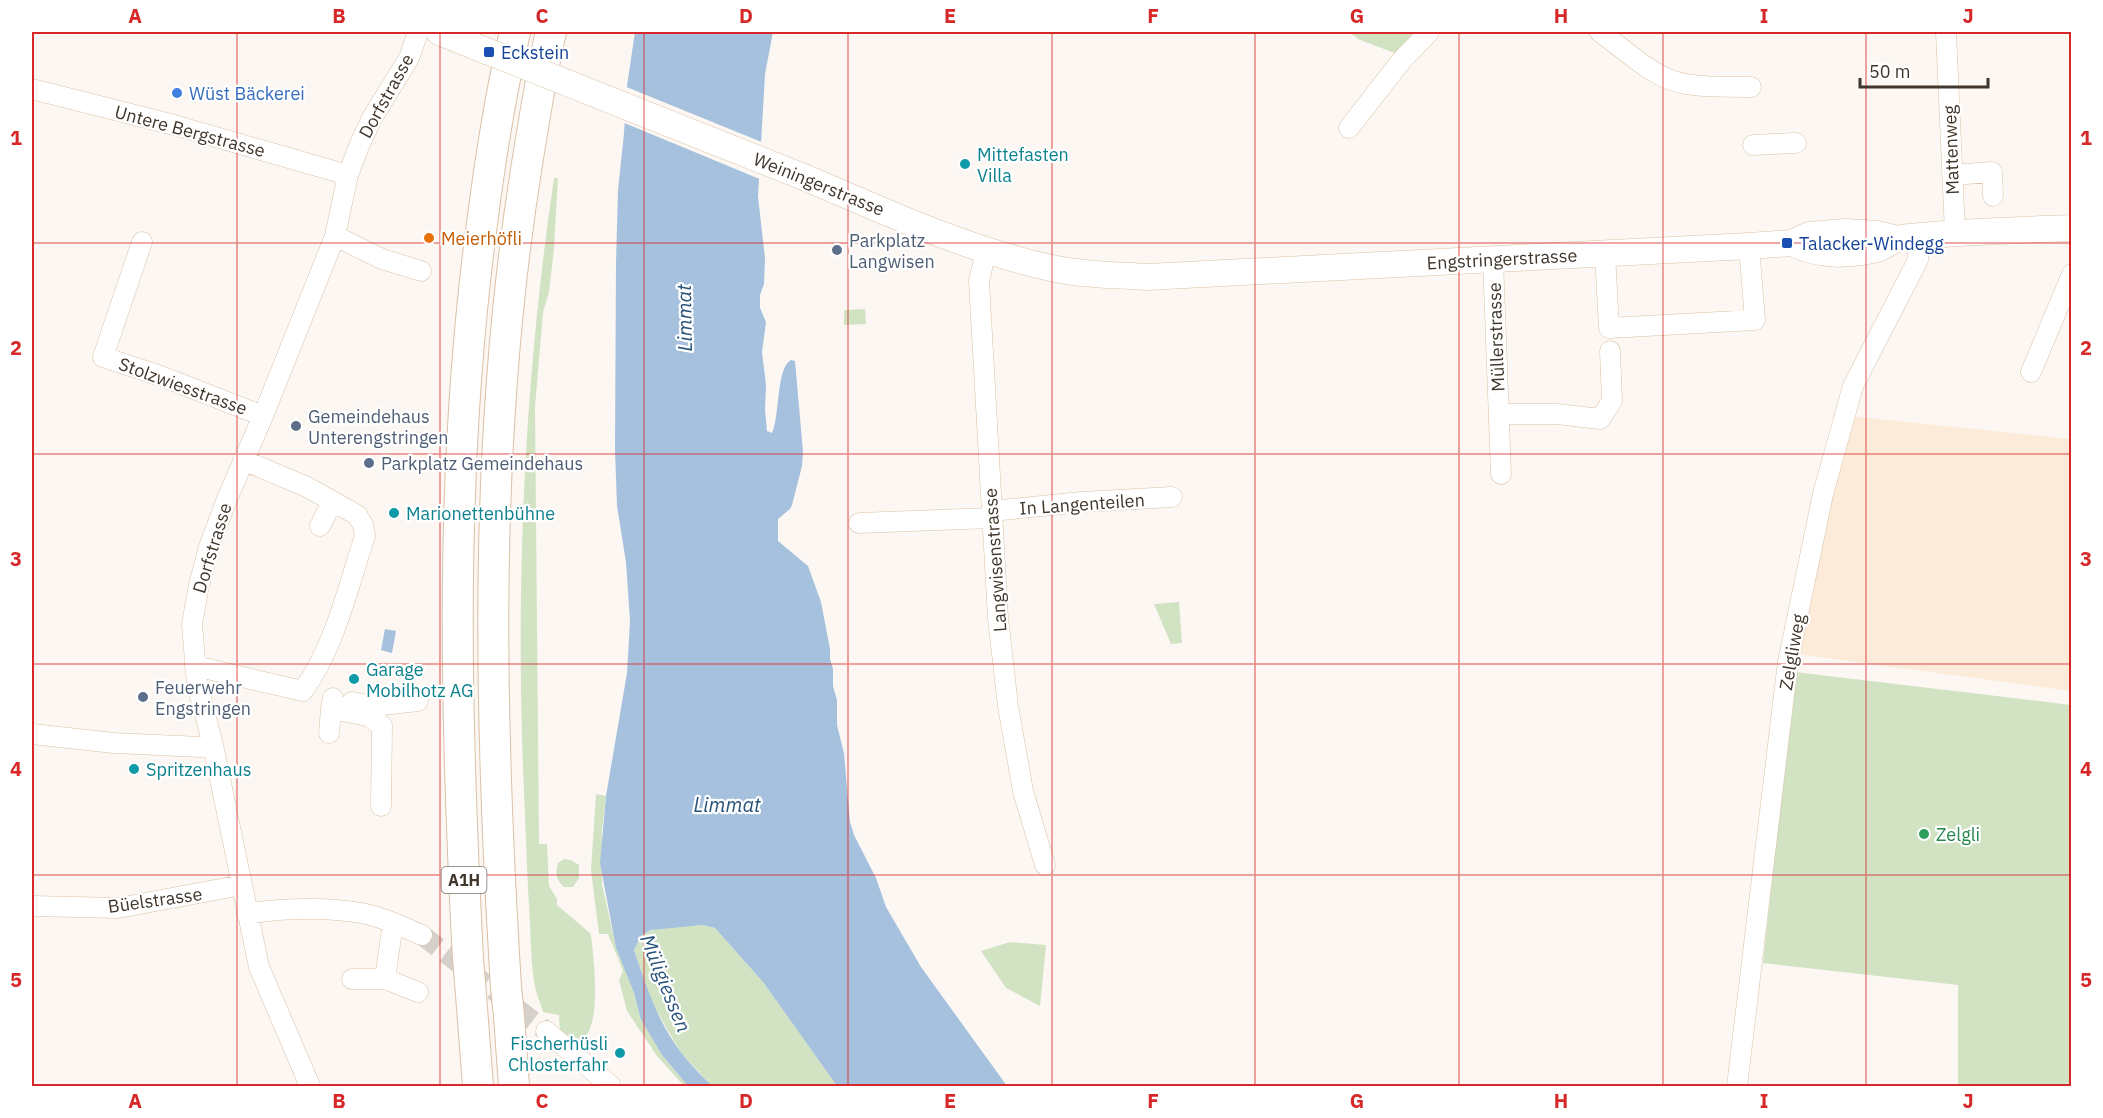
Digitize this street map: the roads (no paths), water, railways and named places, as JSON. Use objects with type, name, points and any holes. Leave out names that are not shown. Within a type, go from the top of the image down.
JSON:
[{"type":"highway","name":"A1H","points":[[478,1086],[469,970],[457,706],[456,619],[460,464],[478,249],[500,105],[515,32]]},
{"type":"highway","name":"A1H","points":[[514,1086],[498,855],[492,657],[496,453],[512,261],[536,108],[551,32]]},
{"type":"main road","name":"Weiningerstrasse","points":[[439,32],[806,178],[944,237],[986,251],[1053,268],[1089,273],[1147,278],[1212,273]]},
{"type":"main road","name":"Engstringerstrasse","points":[[1212,273],[1749,246],[1792,243],[1809,235],[1845,232],[1908,238],[1955,233],[2072,228]]},
{"type":"street","name":"Dorfstrasse","points":[[310,1086],[259,967],[213,745],[197,684],[192,624],[209,547],[335,236],[348,175],[372,118],[409,58],[418,32]]},
{"type":"street","points":[[1349,128],[1402,60],[1429,32]]},
{"type":"street","points":[[1600,32],[1652,71],[1666,78],[1684,84],[1751,87]]},
{"type":"street","name":"Mattenweg","points":[[1946,32],[1955,233]]},
{"type":"street","name":"Untere Bergstrasse","points":[[32,89],[174,125],[348,175]]},
{"type":"street","points":[[1753,146],[1796,143]]},
{"type":"street","points":[[1952,175],[1992,172],[1994,196]]},
{"type":"street","points":[[335,236],[382,259],[421,272]]},
{"type":"street","name":"Zelgliweg","points":[[1737,1086],[1788,662],[1823,494],[1853,386],[1918,260],[1908,238]]},
{"type":"street","name":"Stolzwiesstrasse","points":[[142,242],[104,357],[158,375],[263,416]]},
{"type":"street","points":[[1605,254],[1609,328],[1755,320],[1749,246]]},
{"type":"street","name":"Langwisenstrasse","points":[[986,251],[979,281],[998,618],[1008,706],[1023,790],[1045,865]]},
{"type":"street","name":"Müllerstrasse","points":[[1493,259],[1502,474]]},
{"type":"street","points":[[2031,372],[2072,274]]},
{"type":"street","name":"Müllerstrasse","points":[[1499,414],[1557,414],[1600,419],[1612,401],[1610,351]]},
{"type":"street","points":[[243,459],[307,487],[357,515],[363,525],[365,536],[325,652],[317,672],[303,691]]},
{"type":"street","name":"In Langenteilen","points":[[859,523],[991,514],[1082,502],[1172,497]]},
{"type":"street","points":[[320,526],[332,502]]},
{"type":"street","points":[[195,666],[303,691],[369,716],[376,721],[382,726],[381,806]]},
{"type":"street","points":[[332,703],[373,706],[417,705],[381,715],[376,721]]},
{"type":"street","points":[[329,733],[332,703]]},
{"type":"street","points":[[32,734],[114,743],[201,747],[213,745]]},
{"type":"street","name":"Büelstrasse","points":[[32,906],[118,908],[242,885]]},
{"type":"street","points":[[247,914],[300,910],[349,911],[382,918],[422,935]]},
{"type":"street","points":[[385,980],[393,923]]},
{"type":"street","points":[[352,980],[385,980],[418,992]]},
{"type":"street","points":[[546,1032],[611,1086]]},
{"type":"water","name":"Limmat","points":[[635,32],[773,32],[765,74],[758,197],[765,258],[760,308],[766,322],[762,352],[766,385],[765,410],[767,431],[772,433],[783,372],[791,360],[795,361],[803,452],[802,466],[792,505],[778,519],[778,541],[808,566],[821,602],[833,669],[837,725],[844,753],[850,822],[854,835],[876,878],[886,907],[921,967],[1007,1086],[837,1086],[763,982],[715,928],[702,925],[651,930],[641,936],[634,950],[648,991],[667,1031],[683,1055],[712,1086],[688,1086],[662,1055],[641,1020],[634,993],[616,948],[600,863],[606,796],[627,673],[630,621],[626,562],[617,506],[616,264],[618,190],[627,86]]},
{"type":"water","points":[[385,629],[396,631],[392,653],[381,650]]},
{"type":"tunnel","points":[[422,935],[546,1031]]},
{"type":"place","name":"Eckstein","points":[[489,52]]},
{"type":"place","name":"Wüst Bäckerei","points":[[177,93]]},
{"type":"place","name":"Mittefasten Villa","points":[[965,164]]},
{"type":"place","name":"Meierhöfli","points":[[429,238]]},
{"type":"place","name":"Talacker-Windegg","points":[[1787,243]]},
{"type":"place","name":"Parkplatz Langwisen","points":[[837,250]]},
{"type":"place","name":"Gemeindehaus Unterengstringen","points":[[296,426]]},
{"type":"place","name":"Parkplatz Gemeindehaus","points":[[369,463]]},
{"type":"place","name":"Marionettenbühne","points":[[394,513]]},
{"type":"place","name":"Garage Mobilhotz AG","points":[[354,679]]},
{"type":"place","name":"Feuerwehr Engstringen","points":[[143,697]]},
{"type":"place","name":"Spritzenhaus","points":[[134,769]]},
{"type":"place","name":"Zelgli","points":[[1924,834]]},
{"type":"place","name":"Fischerhüsli Chlosterfahr","points":[[620,1053]]},
{"type":"water label","name":"Müligiessen","points":[[666,983]]}]
